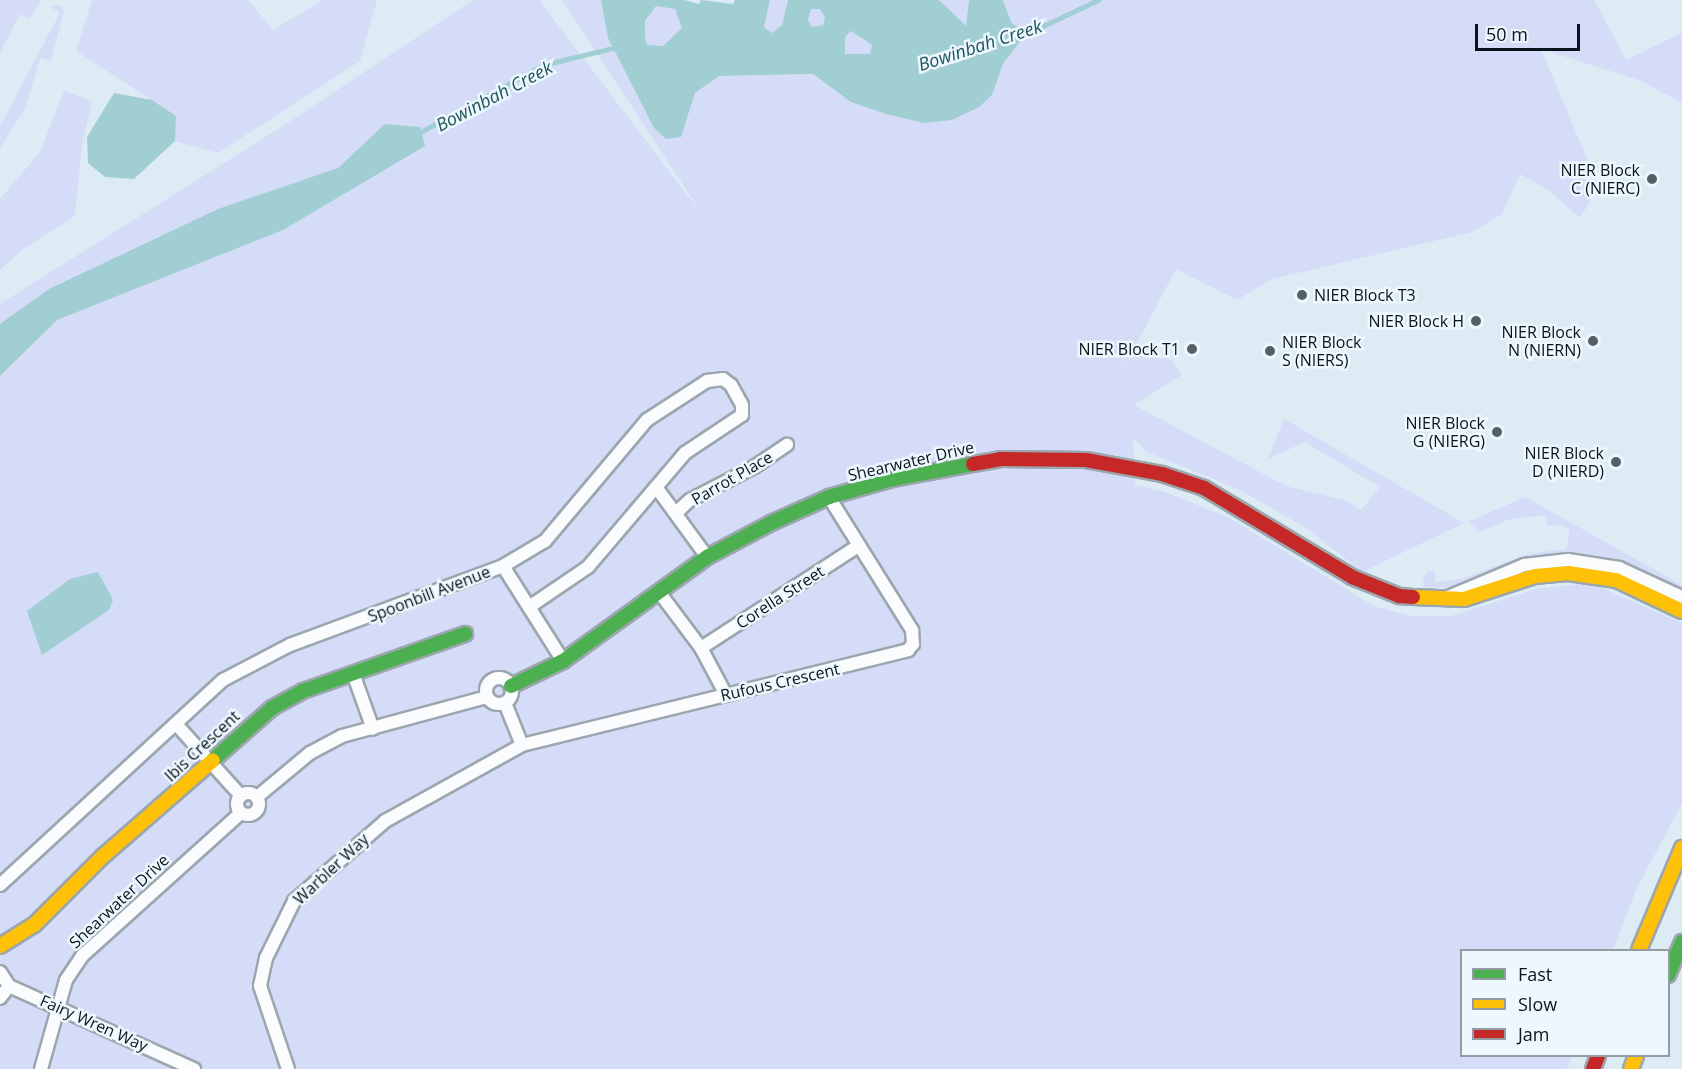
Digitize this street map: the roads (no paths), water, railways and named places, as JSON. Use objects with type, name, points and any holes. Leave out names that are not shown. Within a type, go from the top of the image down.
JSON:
[{"type":"main road","name":"Shearwater Drive","points":[[511,686],[563,661],[707,557],[829,497],[956,464],[1042,457],[1086,460],[1162,474],[1204,488],[1372,587],[1400,596],[1464,599],[1535,576],[1568,573],[1629,578],[1682,611]]},
{"type":"main road","name":"Ibis Crescent","points":[[0,946],[34,925],[102,857],[272,708],[303,691],[354,676],[465,634]]},
{"type":"main road","points":[[1640,949],[1682,848]]},
{"type":"main road","points":[[1670,970],[1682,942]]},
{"type":"street","name":"Spoonbill Avenue","points":[[0,885],[223,680],[258,660],[503,566],[545,541],[647,420],[707,381],[723,379],[742,405],[742,415],[685,453],[588,567],[529,607]]},
{"type":"street","name":"Parrot Place","points":[[677,512],[690,500],[746,472],[787,445]]},
{"type":"street","points":[[656,487],[677,512],[707,557]]},
{"type":"street","name":"Rufous Crescent","points":[[522,745],[908,650],[913,644],[912,630],[829,497]]},
{"type":"street","name":"Corella Street","points":[[701,648],[858,546]]},
{"type":"street","points":[[503,566],[563,661]]},
{"type":"street","name":"Shearwater Drive","points":[[1629,578],[1682,597]]},
{"type":"street","points":[[658,592],[701,648],[726,695]]},
{"type":"street","points":[[354,676],[373,729]]},
{"type":"street","points":[[494,679],[504,679],[511,686],[511,696],[505,703],[495,704],[487,697],[487,687],[494,679]]},
{"type":"street","points":[[257,797],[310,753],[342,736],[487,697]]},
{"type":"street","points":[[505,703],[522,745]]},
{"type":"street","points":[[176,724],[241,796]]},
{"type":"street","name":"Warbler Way","points":[[288,1069],[263,999],[260,977],[294,901],[385,821],[522,745]]},
{"type":"street","points":[[250,793],[257,797],[260,805],[254,814],[241,813],[237,804],[241,796],[250,793]]},
{"type":"street","name":"Shearwater Drive","points":[[41,1069],[66,980],[82,956],[241,813]]},
{"type":"street","points":[[0,972],[9,986],[0,998]]},
{"type":"street","name":"Fairy Wren Way","points":[[9,986],[57,1006],[188,1068]]},
{"type":"water","points":[[601,0],[684,0],[699,4],[701,0],[733,4],[735,0],[770,0],[764,27],[772,33],[782,25],[788,0],[939,0],[966,26],[969,0],[1003,0],[1011,22],[1025,35],[1003,64],[992,95],[979,107],[952,120],[924,123],[886,114],[851,102],[813,74],[719,76],[695,93],[681,137],[666,139],[654,128],[608,38]],"holes":[[[656,6],[675,9],[682,28],[663,46],[647,45],[645,21]],[[811,9],[820,9],[825,18],[823,25],[812,27],[808,20]],[[851,31],[872,45],[870,54],[845,54],[845,37]]]},
{"type":"water","points":[[114,93],[152,100],[176,116],[175,141],[134,179],[105,177],[88,163],[87,137]]},
{"type":"water","points":[[385,124],[420,127],[425,146],[283,230],[57,320],[0,376],[0,324],[49,289],[218,209],[338,168]]},
{"type":"water","points":[[98,572],[113,600],[109,610],[42,655],[27,611],[70,579]]},
{"type":"waterway","name":"Bowinbah Creek","points":[[1022,36],[1098,0]]},
{"type":"waterway","name":"Bowinbah Creek","points":[[417,134],[543,65],[617,47]]},
{"type":"place","name":"NIER Block C (NIERC)","points":[[1652,179]]},
{"type":"place","name":"NIER Block T3","points":[[1302,295]]},
{"type":"place","name":"NIER Block H","points":[[1476,321]]},
{"type":"place","name":"NIER Block N (NIERN)","points":[[1593,341]]},
{"type":"place","name":"NIER Block T1","points":[[1192,349]]},
{"type":"place","name":"NIER Block S (NIERS)","points":[[1270,351]]},
{"type":"place","name":"NIER Block G (NIERG)","points":[[1497,432]]},
{"type":"place","name":"NIER Block D (NIERD)","points":[[1616,462]]}]
